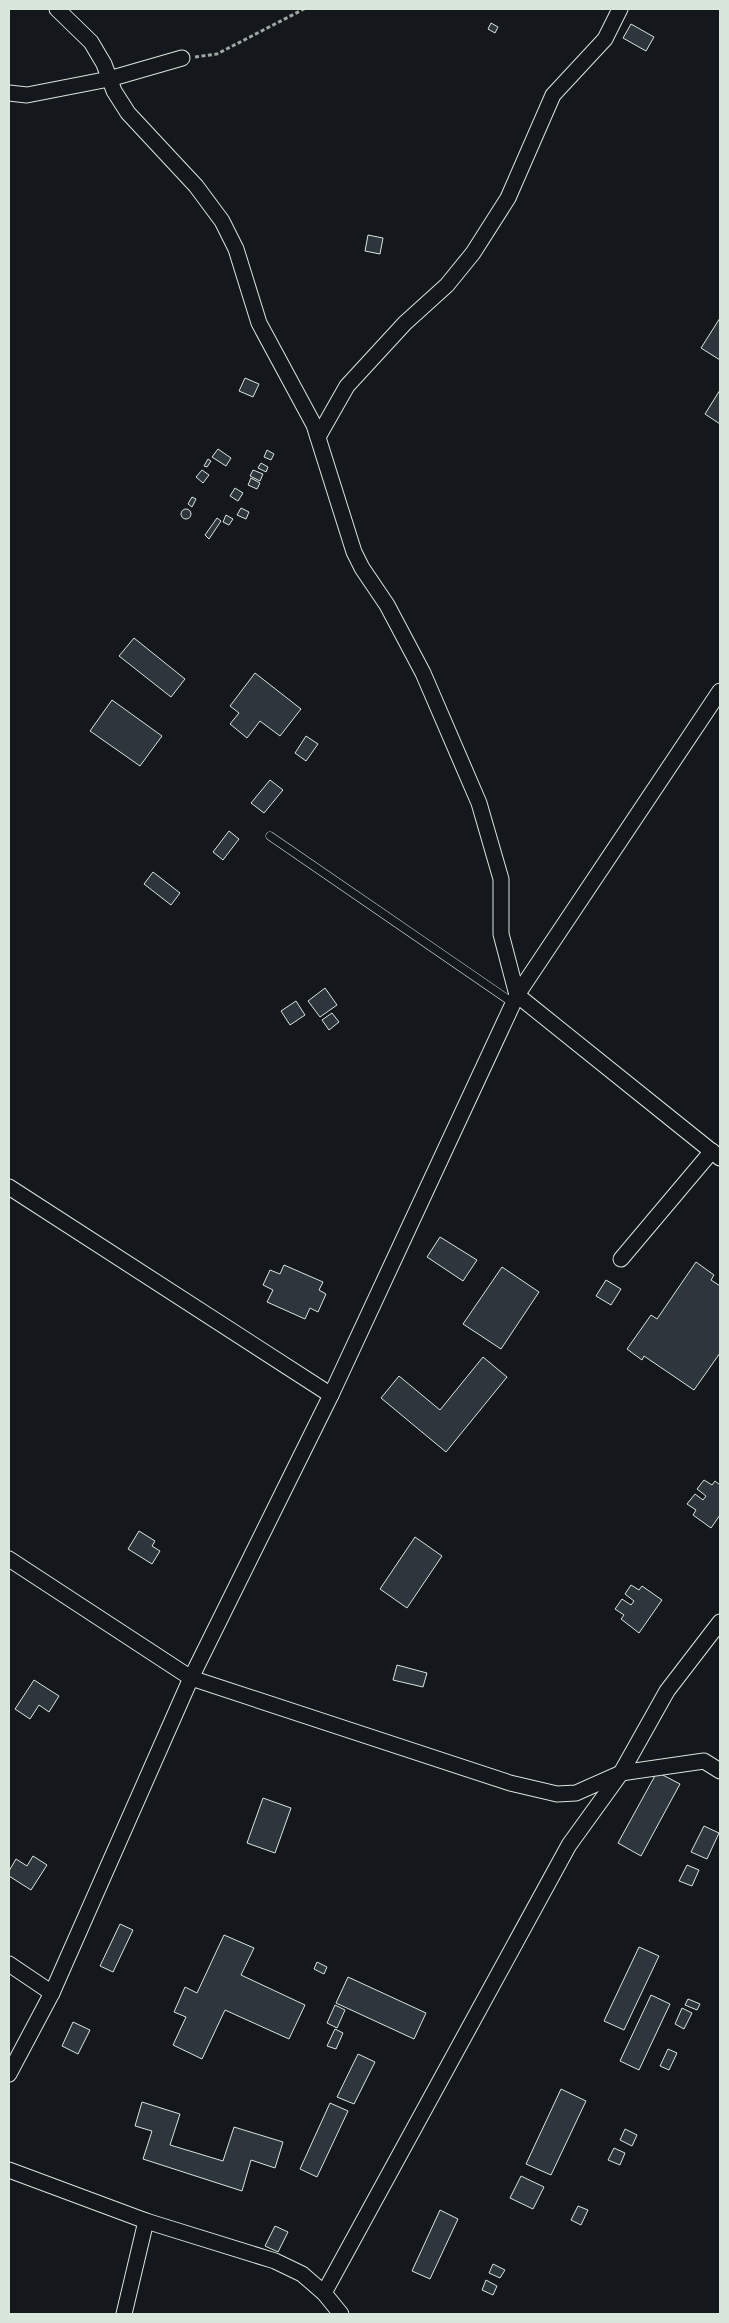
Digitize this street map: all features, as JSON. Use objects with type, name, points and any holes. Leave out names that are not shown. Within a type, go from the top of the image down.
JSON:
[{"type":"street","points":[[57,9],[91,42],[104,64],[114,92],[128,113],[196,186],[222,221],[236,249],[259,323],[314,425],[354,552],[386,605],[422,673],[479,803],[501,879],[501,934],[515,999],[716,1154],[621,1259]]},
{"type":"street","points":[[318,437],[347,386],[405,323],[447,286],[473,253],[508,198],[553,96],[605,39],[620,9]]},
{"type":"street","points":[[9,94],[27,95],[109,79],[182,58]]},
{"type":"street","points":[[9,2074],[52,1993],[191,1678],[331,1396],[515,999],[720,691]]},
{"type":"street","points":[[9,1187],[331,1396]]},
{"type":"street","points":[[9,1560],[191,1678],[510,1783],[558,1794],[576,1793],[621,1773],[704,1761],[720,1770]]},
{"type":"street","points":[[324,2293],[569,1845],[621,1773],[667,1691],[720,1622]]},
{"type":"street","points":[[9,1964],[52,1993]]},
{"type":"street","points":[[9,2170],[146,2221],[275,2261],[302,2274],[324,2293],[341,2314]]},
{"type":"street","points":[[124,2314],[146,2221]]},
{"type":"lane","points":[[270,836],[515,999]]},
{"type":"path","points":[[182,58],[217,54],[304,9]]},
{"type":"building","points":[[491,23],[498,27],[495,33],[488,29]]},
{"type":"building","points":[[631,24],[654,37],[646,51],[623,38]]},
{"type":"building","points":[[368,235],[383,238],[380,254],[365,251]]},
{"type":"building","points":[[720,318],[720,360],[701,348]]},
{"type":"building","points":[[245,378],[259,384],[253,397],[239,391]]},
{"type":"building","points":[[720,390],[720,424],[705,414]]},
{"type":"building","points":[[218,449],[231,458],[226,466],[212,457]]},
{"type":"building","points":[[267,450],[274,454],[271,460],[264,457]]},
{"type":"building","points":[[208,459],[211,461],[207,467],[204,466]]},
{"type":"building","points":[[261,463],[268,467],[266,472],[258,468]]},
{"type":"building","points":[[202,470],[209,475],[203,483],[196,477]]},
{"type":"building","points":[[253,470],[263,474],[260,481],[250,476]]},
{"type":"building","points":[[251,478],[260,483],[257,489],[248,485]]},
{"type":"building","points":[[235,488],[243,493],[238,501],[230,496]]},
{"type":"building","points":[[192,497],[196,499],[192,507],[188,504]]},
{"type":"building","points":[[241,508],[249,512],[246,519],[237,515]]},
{"type":"building","points":[[186,509],[191,514],[186,519],[181,514]]},
{"type":"building","points":[[226,515],[233,519],[229,525],[223,522]]},
{"type":"building","points":[[217,518],[221,521],[209,539],[205,535]]},
{"type":"building","points":[[134,638],[185,679],[171,697],[119,656]]},
{"type":"building","points":[[255,673],[301,709],[280,736],[260,721],[247,738],[230,724],[239,713],[230,706]]},
{"type":"building","points":[[112,700],[162,736],[140,766],[90,731]]},
{"type":"building","points":[[306,736],[318,744],[306,761],[295,753]]},
{"type":"building","points":[[270,780],[283,790],[264,813],[251,803]]},
{"type":"building","points":[[229,831],[239,839],[223,860],[213,852]]},
{"type":"building","points":[[153,872],[180,893],[171,905],[144,884]]},
{"type":"building","points":[[325,988],[337,1005],[320,1017],[308,1001]]},
{"type":"building","points":[[296,1001],[305,1015],[290,1025],[281,1011]]},
{"type":"building","points":[[332,1013],[339,1022],[329,1030],[322,1020]]},
{"type":"building","points":[[440,1237],[477,1260],[463,1281],[427,1257]]},
{"type":"building","points":[[696,1262],[714,1275],[711,1280],[720,1286],[720,1353],[694,1390],[644,1356],[642,1360],[627,1349],[651,1315],[657,1319]]},
{"type":"building","points":[[284,1265],[323,1282],[319,1290],[326,1294],[318,1312],[310,1308],[305,1319],[267,1302],[273,1290],[263,1285],[270,1270],[280,1274]]},
{"type":"building","points":[[502,1267],[539,1292],[501,1349],[463,1324]]},
{"type":"building","points":[[606,1280],[621,1289],[611,1305],[596,1296]]},
{"type":"building","points":[[483,1357],[507,1377],[446,1452],[381,1398],[399,1376],[440,1410]]},
{"type":"building","points":[[704,1480],[712,1485],[715,1481],[720,1485],[720,1515],[711,1528],[693,1515],[696,1510],[687,1504],[695,1494],[703,1500],[706,1496],[697,1489]]},
{"type":"building","points":[[139,1531],[155,1541],[152,1546],[160,1551],[152,1564],[128,1549]]},
{"type":"building","points":[[415,1537],[442,1556],[407,1608],[380,1589]]},
{"type":"building","points":[[631,1585],[639,1590],[642,1586],[662,1600],[639,1633],[621,1619],[624,1615],[615,1609],[622,1599],[631,1605],[634,1601],[625,1594]]},
{"type":"building","points":[[397,1665],[427,1673],[423,1687],[393,1680]]},
{"type":"building","points":[[34,1680],[59,1696],[49,1712],[39,1705],[30,1719],[15,1709]]},
{"type":"building","points":[[657,1772],[680,1784],[641,1856],[618,1843]]},
{"type":"building","points":[[263,1798],[291,1808],[275,1853],[247,1843]]},
{"type":"building","points":[[704,1826],[719,1833],[707,1859],[691,1852]]},
{"type":"building","points":[[33,1856],[47,1865],[31,1890],[9,1876],[9,1871],[16,1859],[27,1866]]},
{"type":"building","points":[[687,1865],[699,1870],[692,1886],[679,1881]]},
{"type":"building","points":[[120,1924],[133,1930],[113,1972],[100,1966]]},
{"type":"building","points":[[224,1935],[254,1948],[241,1975],[305,2005],[289,2039],[225,2010],[202,2059],[173,2045],[186,2017],[174,2012],[185,1987],[197,1993]]},
{"type":"building","points":[[639,1947],[659,1956],[624,2030],[604,2021]]},
{"type":"building","points":[[317,1962],[327,1967],[324,1974],[314,1969]]},
{"type":"building","points":[[348,1977],[426,2013],[414,2039],[336,2003]]},
{"type":"building","points":[[651,1995],[670,2004],[639,2070],[620,2061]]},
{"type":"building","points":[[688,1999],[700,2004],[697,2010],[685,2005]]},
{"type":"building","points":[[335,2005],[345,2010],[337,2028],[327,2023]]},
{"type":"building","points":[[682,2008],[692,2013],[684,2029],[675,2024]]},
{"type":"building","points":[[73,2022],[90,2030],[78,2054],[62,2046]]},
{"type":"building","points":[[335,2029],[343,2033],[336,2049],[327,2046]]},
{"type":"building","points":[[668,2049],[677,2053],[669,2070],[660,2066]]},
{"type":"building","points":[[358,2054],[375,2062],[354,2104],[337,2097]]},
{"type":"building","points":[[561,2089],[586,2101],[551,2175],[526,2164]]},
{"type":"building","points":[[142,2102],[180,2114],[170,2145],[223,2161],[234,2127],[283,2142],[275,2168],[251,2160],[242,2191],[143,2159],[152,2131],[135,2126]]},
{"type":"building","points":[[330,2103],[348,2111],[317,2177],[300,2169]]},
{"type":"building","points":[[625,2129],[637,2135],[632,2146],[620,2140]]},
{"type":"building","points":[[614,2148],[625,2153],[620,2165],[608,2160]]},
{"type":"building","points":[[521,2176],[544,2187],[533,2209],[510,2198]]},
{"type":"building","points":[[578,2206],[588,2210],[581,2225],[571,2220]]},
{"type":"building","points":[[440,2210],[458,2219],[430,2279],[412,2271]]},
{"type":"building","points":[[275,2226],[288,2232],[278,2252],[265,2246]]},
{"type":"building","points":[[493,2264],[505,2270],[500,2278],[489,2273]]},
{"type":"building","points":[[486,2280],[497,2286],[493,2295],[482,2290]]}]
